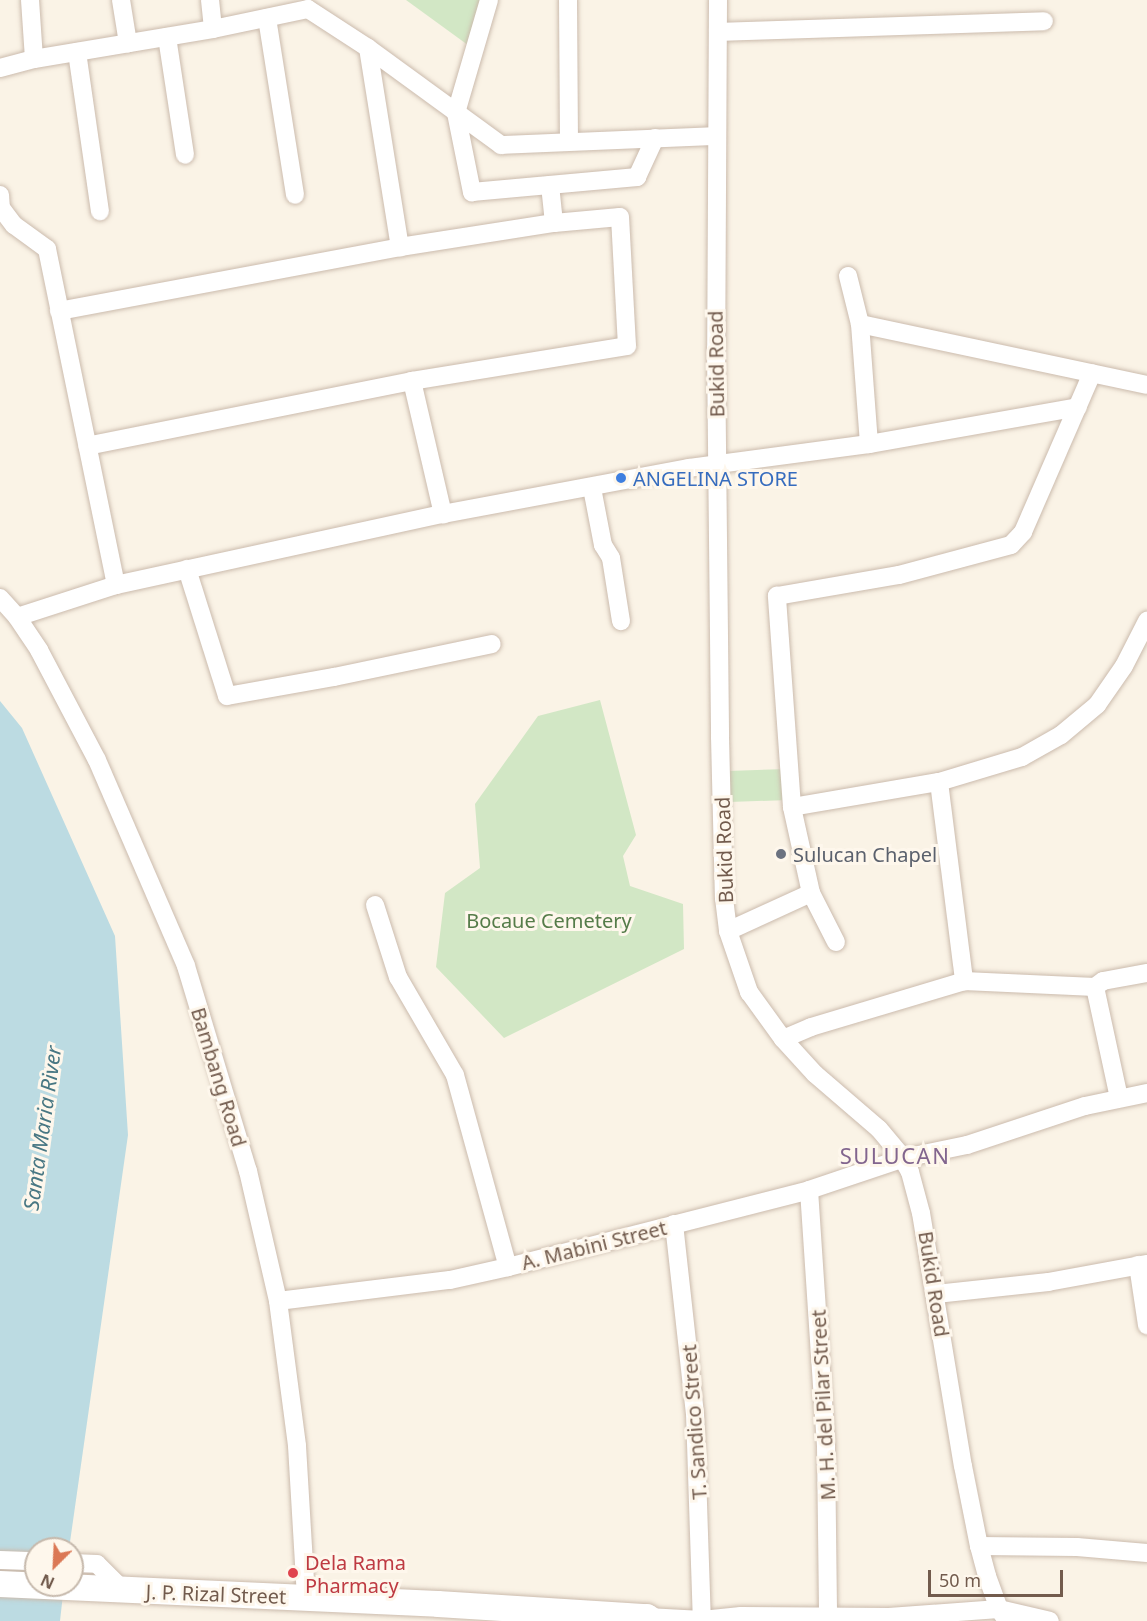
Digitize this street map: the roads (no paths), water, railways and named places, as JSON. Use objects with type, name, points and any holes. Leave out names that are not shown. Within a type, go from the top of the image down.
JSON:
[{"type":"main road","name":"J. P. Rizal Street","points":[[0,1584],[306,1597],[597,1618],[650,1619]]},
{"type":"street","points":[[30,0],[34,59]]},
{"type":"street","points":[[121,0],[128,43]]},
{"type":"street","points":[[210,0],[213,29]]},
{"type":"street","points":[[489,0],[456,113],[471,192],[637,177],[655,138]]},
{"type":"street","points":[[568,0],[569,141]]},
{"type":"street","name":"Bukid Road","points":[[718,0],[718,32],[701,137],[714,465],[724,898],[729,931],[749,992],[783,1039],[815,1074],[879,1129],[904,1158],[916,1191],[936,1294],[963,1466],[979,1546],[1003,1615]]},
{"type":"street","points":[[0,68],[34,59],[267,18],[308,4],[501,145],[701,137]]},
{"type":"street","points":[[267,18],[295,195]]},
{"type":"street","points":[[718,32],[1044,21]]},
{"type":"street","points":[[166,37],[185,155]]},
{"type":"street","points":[[368,48],[400,247]]},
{"type":"street","points":[[78,52],[100,212]]},
{"type":"street","points":[[550,185],[554,223]]},
{"type":"street","points":[[0,204],[14,225],[47,249],[116,585]]},
{"type":"street","points":[[59,311],[400,247],[554,223],[620,217],[627,346],[412,381],[87,446]]},
{"type":"street","points":[[848,276],[860,324],[869,444]]},
{"type":"street","points":[[860,324],[1147,385]]},
{"type":"street","points":[[836,942],[811,893],[792,807],[777,596],[899,575],[1011,545],[1023,532],[1092,373]]},
{"type":"street","points":[[412,381],[443,514]]},
{"type":"street","points":[[17,617],[116,585],[443,514],[592,488],[689,468],[869,444],[1078,407]]},
{"type":"street","points":[[592,488],[603,544],[611,558],[621,621]]},
{"type":"street","points":[[187,569],[227,696],[492,645]]},
{"type":"street","name":"Bambang Road","points":[[0,598],[17,617],[45,660],[97,760],[186,966],[248,1171],[279,1301],[297,1446],[306,1597]]},
{"type":"street","points":[[792,807],[939,782],[1022,757],[1061,735],[1097,705],[1124,666],[1147,621]]},
{"type":"street","points":[[939,782],[964,981]]},
{"type":"street","points":[[729,931],[811,893]]},
{"type":"street","points":[[375,905],[398,977],[455,1075],[508,1267]]},
{"type":"street","points":[[783,1039],[812,1027],[964,981],[1095,987],[1103,981],[1147,973]]},
{"type":"street","points":[[1095,987],[1119,1098]]},
{"type":"street","name":"A. Mabini Street","points":[[279,1301],[450,1280],[508,1267],[809,1190],[904,1158],[967,1145],[1085,1106],[1147,1093]]},
{"type":"street","name":"M. H. del Pilar Street","points":[[809,1190],[826,1447],[828,1619]]},
{"type":"street","name":"T. Sandico Street","points":[[674,1224],[695,1413],[702,1620]]},
{"type":"street","points":[[936,1294],[1048,1282],[1142,1264],[1147,1325]]},
{"type":"street","points":[[979,1546],[1077,1547],[1147,1553]]},
{"type":"street","points":[[0,1560],[24,1561]]},
{"type":"street","points":[[84,1563],[97,1564],[114,1589]]},
{"type":"street","points":[[650,1619],[702,1620],[741,1616],[828,1619],[1003,1615],[1050,1621]]},
{"type":"water","name":"Santa Maria River","points":[[0,701],[22,728],[115,936],[128,1135],[71,1537],[24,1537],[24,1597],[63,1597],[60,1621],[0,1621]]},
{"type":"place","name":"ANGELINA STORE","points":[[621,478]]},
{"type":"place","name":"Sulucan Chapel","points":[[781,854]]},
{"type":"place","name":"Dela Rama Pharmacy","points":[[293,1573]]},
{"type":"district","name":"SULUCAN","points":[[895,1156]]},
{"type":"park label","name":"Bocaue Cemetery","points":[[549,920]]}]
